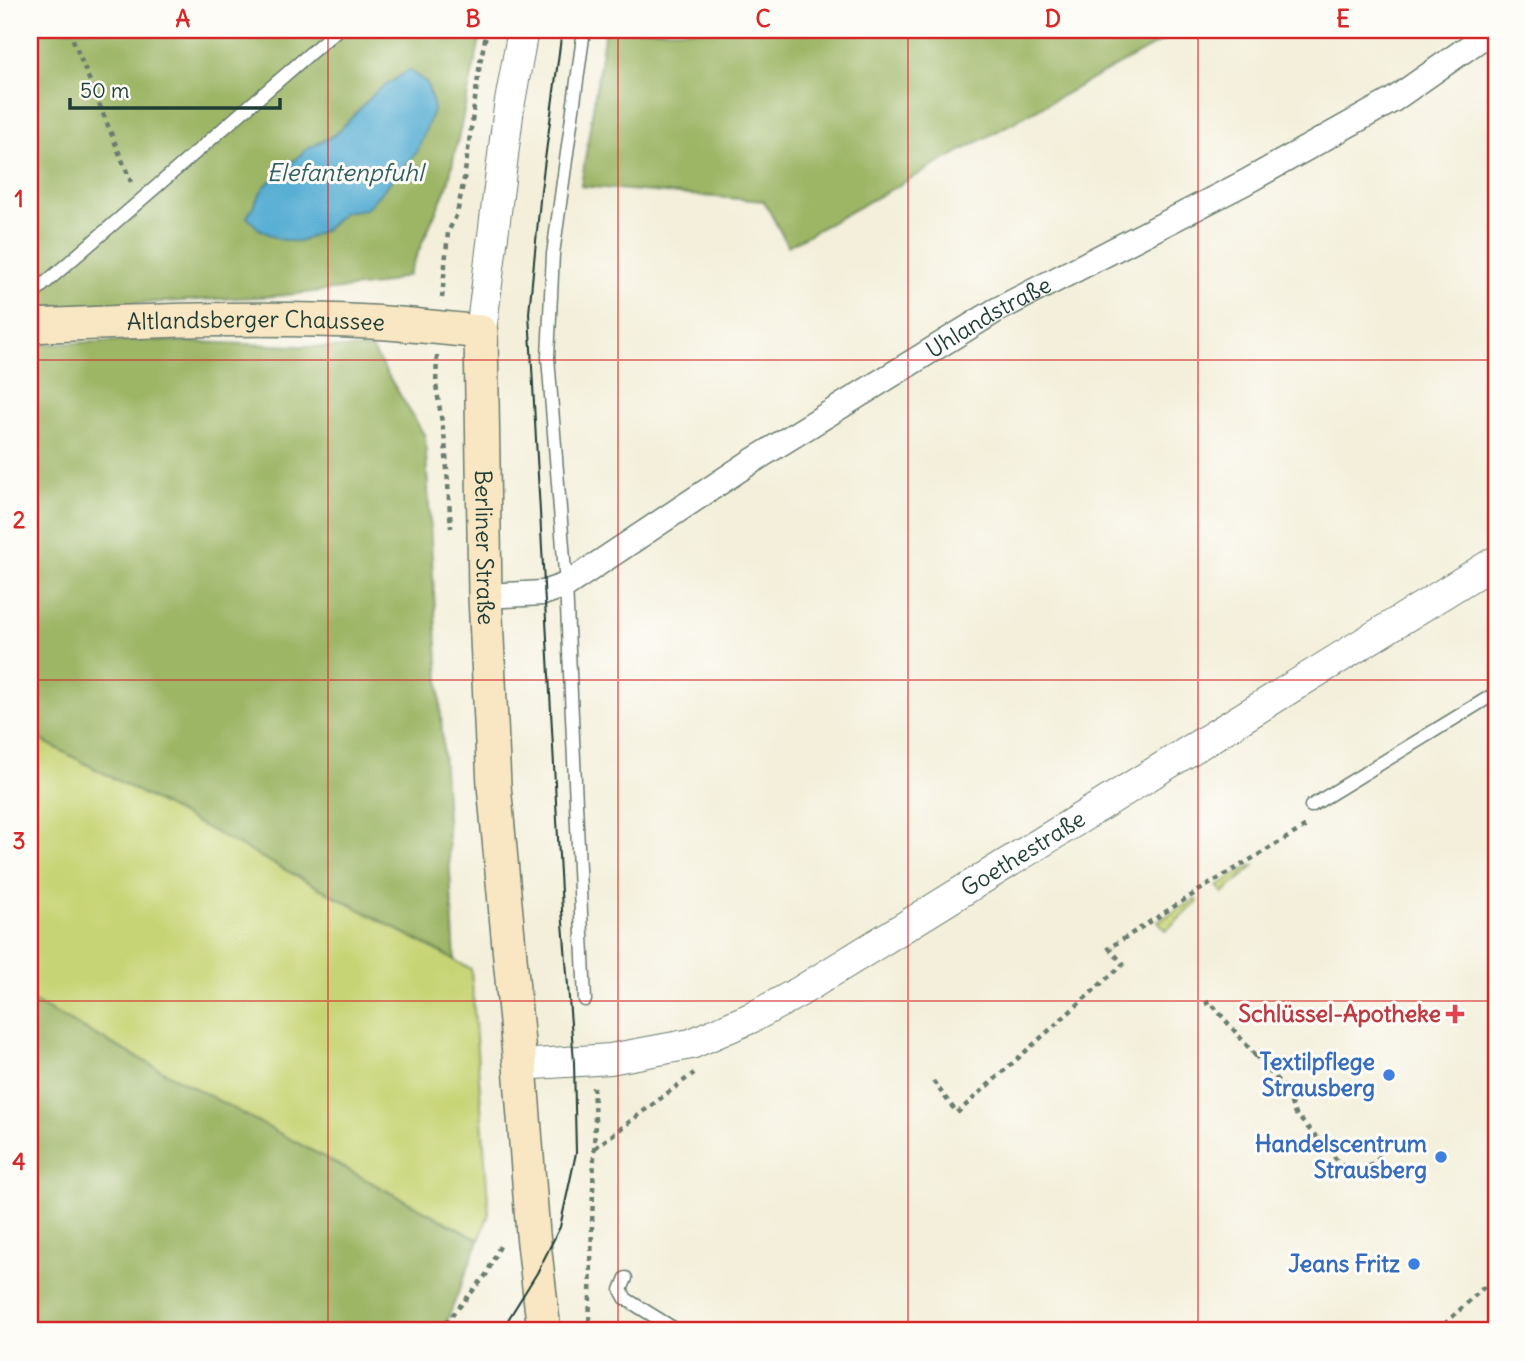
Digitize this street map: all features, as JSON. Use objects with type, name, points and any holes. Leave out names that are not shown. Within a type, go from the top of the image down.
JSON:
[{"type":"main road","name":"Altlandsberger Chaussee","points":[[30,326],[112,322],[305,320],[369,322],[481,332]]},
{"type":"main road","name":"Berliner Straße","points":[[481,332],[485,596],[494,785],[533,1234],[544,1331]]},
{"type":"street","name":"Berliner Straße","points":[[481,332],[509,107],[523,30]]},
{"type":"street","name":"Uhlandstraße","points":[[485,596],[543,593],[566,585],[726,478],[995,311],[1244,183],[1382,106],[1493,30]]},
{"type":"street","name":"Goethestraße","points":[[520,1065],[592,1061],[691,1044],[799,992],[1496,561]]},
{"type":"lane","points":[[30,301],[36,291],[337,30]]},
{"type":"lane","points":[[584,30],[553,254],[548,356],[566,585],[585,1000]]},
{"type":"lane","points":[[1311,806],[1496,693]]},
{"type":"lane","points":[[626,1278],[621,1290],[626,1299],[678,1331]]},
{"type":"path","points":[[69,30],[140,202]]},
{"type":"path","points":[[439,328],[448,232],[457,214],[464,179],[487,30]]},
{"type":"path","points":[[933,1081],[957,1113],[1123,964],[1110,947],[1310,824]]},
{"type":"path","points":[[1205,1004],[1210,1002],[1287,1091],[1294,1112],[1354,1179],[1384,1154]]},
{"type":"path","points":[[594,1148],[715,1058],[721,1049],[719,1032]]},
{"type":"path","points":[[1255,1055],[1261,1051]]},
{"type":"path","points":[[589,1331],[594,1148],[592,1061]]},
{"type":"path","points":[[439,1331],[486,1275],[502,1242]]},
{"type":"path","points":[[1437,1331],[1496,1276]]},
{"type":"green space","points":[[30,30],[482,30],[448,184],[408,275],[378,285],[276,296],[30,309]],"holes":[[[377,91],[388,184],[366,208],[344,212],[325,230],[264,187],[307,149],[336,134]]]},
{"type":"green space","points":[[605,30],[1170,30],[1171,36],[788,246],[764,201],[581,186]]},
{"type":"green space","points":[[143,340],[372,349],[425,436],[455,960],[30,734],[30,345]]},
{"type":"green space","points":[[30,734],[471,969],[489,1214],[479,1240],[30,1000]]},
{"type":"green space","points":[[1254,866],[1223,893],[1217,886]]},
{"type":"green space","points":[[1196,899],[1198,902],[1166,930],[1158,921]]},
{"type":"green space","points":[[30,1000],[479,1240],[443,1331],[30,1331]]},
{"type":"water","name":"Elefantenpfuhl","points":[[409,70],[427,83],[434,108],[417,152],[366,209],[344,212],[325,230],[299,242],[278,239],[259,229],[247,217],[264,187],[307,149],[336,134],[377,91]]},
{"type":"tram line","points":[[501,1331],[537,1273],[560,1227],[576,1153],[574,1062],[562,910],[529,313],[541,190],[562,30]]},
{"type":"place","name":"Schlüssel-Apotheke","points":[[1455,1014]]},
{"type":"place","name":"Textilpflege Strausberg","points":[[1389,1075]]},
{"type":"place","name":"Handelscentrum Strausberg","points":[[1441,1157]]},
{"type":"place","name":"Jeans Fritz","points":[[1414,1264]]}]
